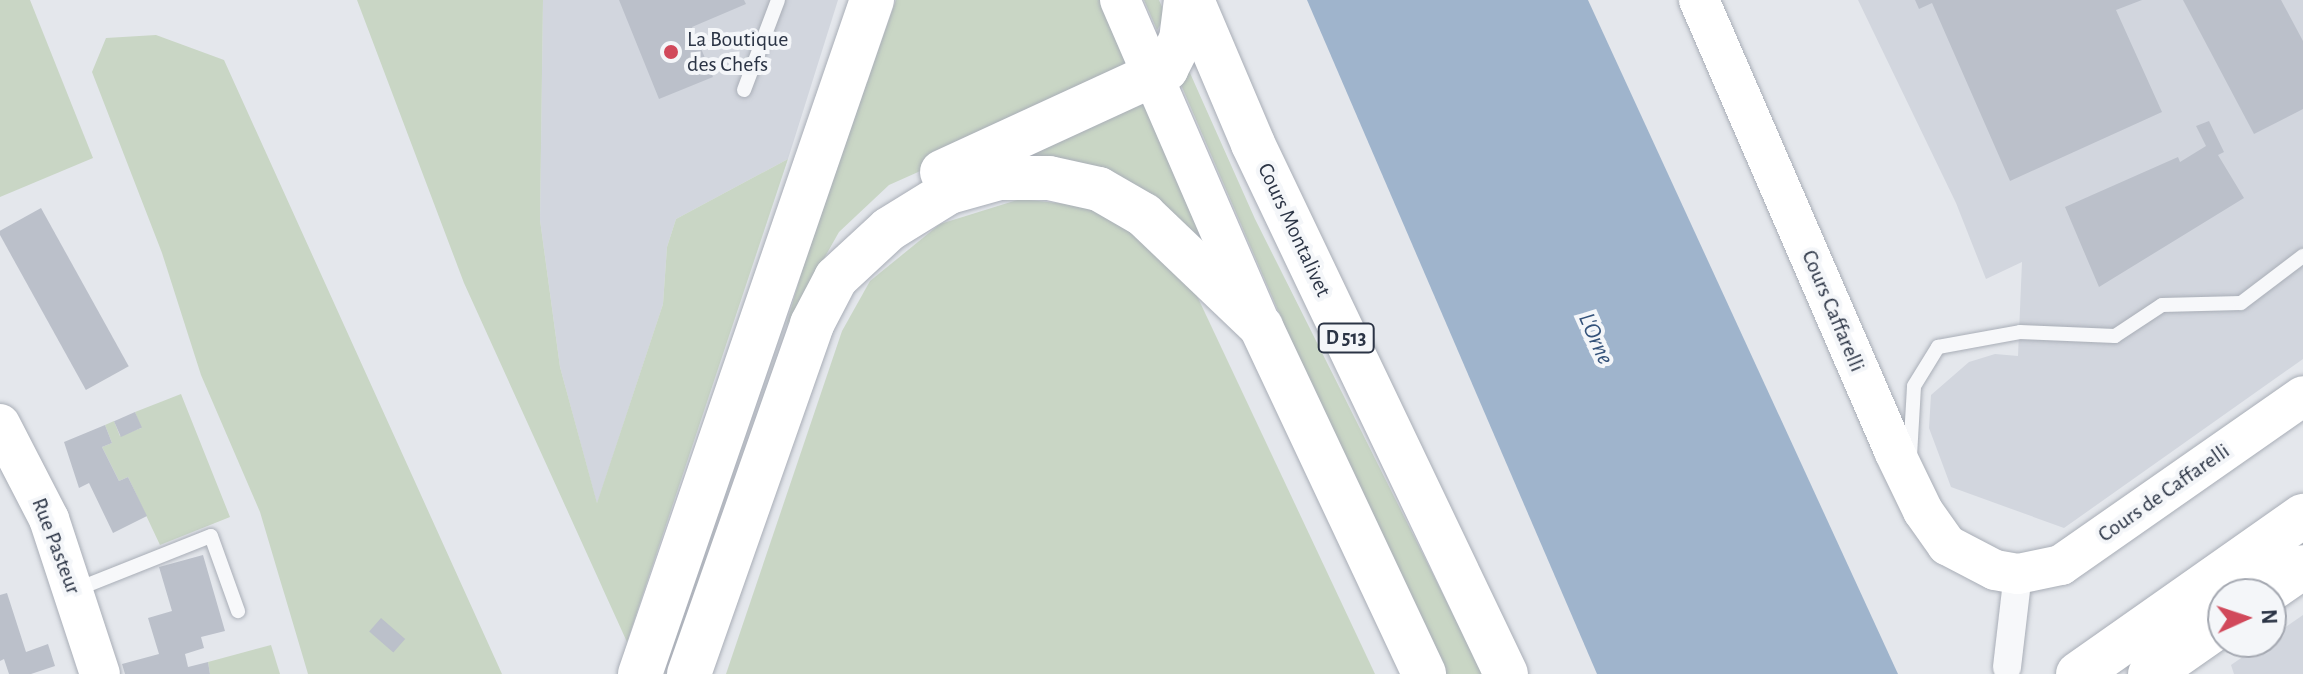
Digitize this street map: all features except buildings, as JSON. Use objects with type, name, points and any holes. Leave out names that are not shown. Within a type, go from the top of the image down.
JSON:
[{"type":"main road","points":[[689,674],[812,324],[836,278],[849,238],[875,209],[903,189],[1151,77],[1173,59],[1189,0]]},
{"type":"main road","name":"Cours Montalivet","points":[[1189,0],[1253,144],[1506,674]]},
{"type":"main road","points":[[646,657],[873,3]]},
{"type":"main road","points":[[836,278],[889,229],[949,192],[999,178],[1049,178],[1099,189],[1144,215],[1261,327],[1424,674]]},
{"type":"main road","points":[[2078,674],[2303,516]]},
{"type":"main road","points":[[2150,674],[2207,634]]},
{"type":"street","points":[[1120,0],[1261,327]]},
{"type":"street","name":"Cours Caffarelli","points":[[1699,0],[1912,488],[1947,545],[1995,570],[2018,574]]},
{"type":"street","name":"Cours de Caffarelli","points":[[2018,574],[2061,565],[2303,396]]},
{"type":"street","name":"Rue Pasteur","points":[[0,424],[49,519],[75,590],[100,674]]},
{"type":"street","points":[[2007,667],[2018,574]]},
{"type":"lane","points":[[744,90],[778,0]]},
{"type":"lane","points":[[1912,488],[1914,386],[1938,347],[2020,332],[2115,336],[2162,305],[2241,303],[2303,256]]},
{"type":"lane","points":[[75,590],[211,536],[238,611]]},
{"type":"shaded area","points":[[543,0],[838,0],[788,159],[676,219],[667,247],[663,304],[597,504],[560,367],[540,220]]},
{"type":"shaded area","points":[[1858,0],[2303,0],[2303,359],[2064,528],[1951,487],[1929,428],[1931,395],[1969,362],[1995,354],[2018,356],[2022,262],[1986,279],[1956,203]]},
{"type":"shaded area","points":[[2303,615],[2303,674],[2234,674],[2231,665],[2241,658],[2287,658],[2287,626]]},
{"type":"green space","points":[[0,0],[30,0],[93,158],[0,197]]},
{"type":"green space","points":[[357,0],[543,0],[540,220],[560,367],[597,503],[663,304],[667,247],[676,219],[788,159],[627,642],[464,283]]},
{"type":"green space","points":[[896,0],[1103,0],[1131,65],[1127,79],[889,185],[839,232],[786,326],[812,236]]},
{"type":"green space","points":[[1144,0],[1159,0],[1166,16],[1157,30]]},
{"type":"green space","points":[[156,35],[224,60],[502,674],[308,674],[260,512],[201,375],[162,253],[92,72],[106,38]]},
{"type":"green space","points":[[1186,64],[1255,219],[1483,674],[1446,674],[1292,343],[1179,80]]},
{"type":"green space","points":[[1145,99],[1211,255],[1170,217],[941,183]]},
{"type":"green space","points":[[1020,199],[1094,207],[1126,223],[1190,281],[1375,674],[726,674],[842,331],[870,281],[940,224]]},
{"type":"green space","points":[[181,394],[230,517],[160,545],[128,477],[119,481],[102,447],[112,443],[105,425],[114,421],[120,436],[141,428],[135,412]]},
{"type":"green space","points":[[271,645],[280,674],[210,674],[208,662]]},
{"type":"water","name":"L'Orne","points":[[1307,0],[1588,0],[1898,674],[1597,674]]},
{"type":"place","name":"La Boutique des Chefs","points":[[671,52]]}]
